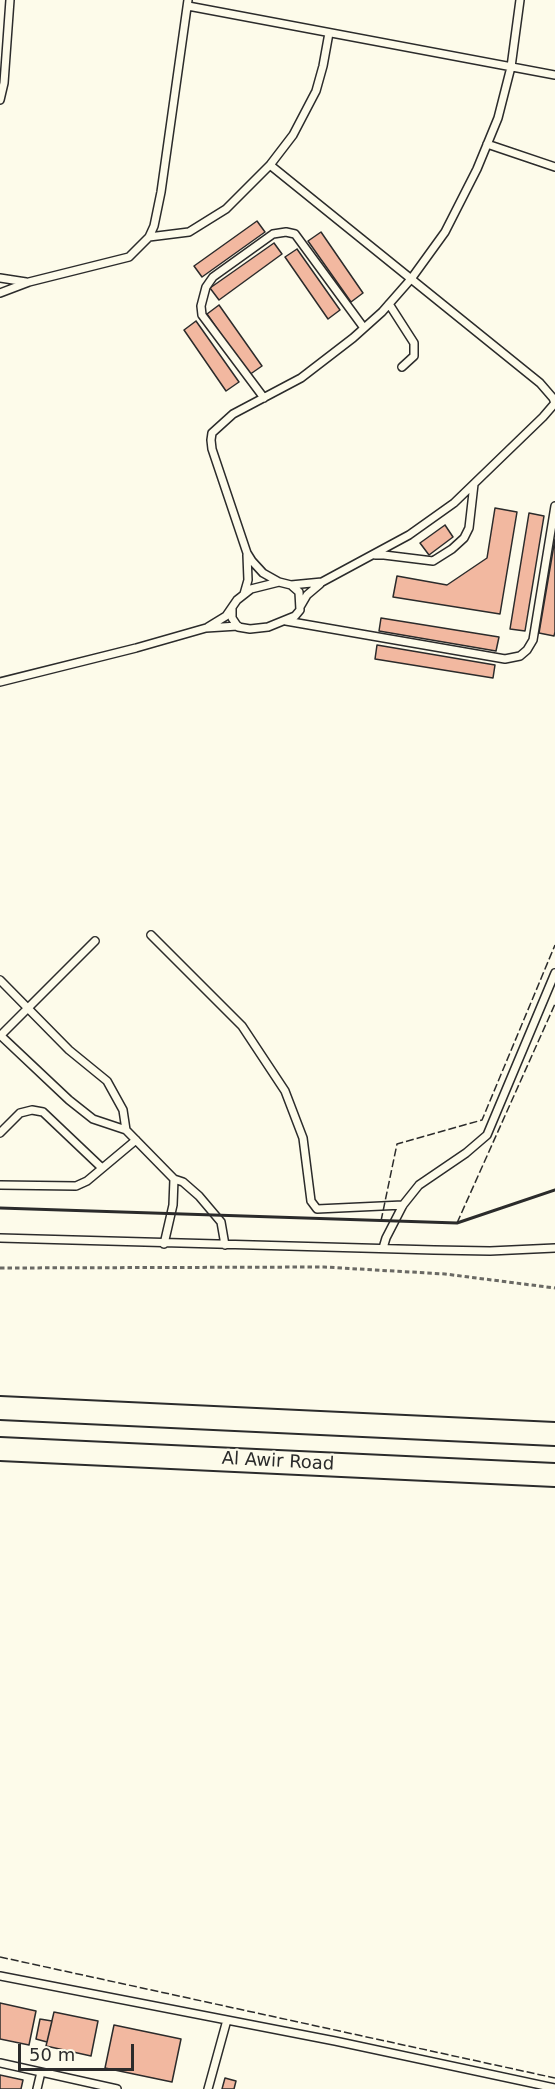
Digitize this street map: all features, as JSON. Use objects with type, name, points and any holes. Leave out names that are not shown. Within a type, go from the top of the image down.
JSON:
[{"type":"highway","points":[[0,1408],[555,1434]]},
{"type":"highway","name":"Al Awir Road","points":[[0,1449],[555,1475]]},
{"type":"lane","points":[[0,100],[5,73],[10,0]]},
{"type":"lane","points":[[322,582],[291,585],[279,582],[263,573],[252,561],[247,553],[211,440],[212,433],[233,414],[309,373],[364,328],[411,279],[445,232],[477,169],[498,118],[511,67],[520,0]]},
{"type":"lane","points":[[0,293],[29,282],[129,257],[149,237],[160,192],[188,3],[329,33],[555,75]]},
{"type":"lane","points":[[149,237],[189,232],[226,209],[270,165],[293,135],[316,91],[329,33]]},
{"type":"lane","points":[[488,144],[555,167]]},
{"type":"lane","points":[[0,682],[206,628],[238,626],[257,629],[286,621],[295,616],[307,595],[322,582],[409,535],[445,510],[555,403],[540,383],[270,165]]},
{"type":"lane","points":[[264,398],[202,315],[201,306],[206,287],[213,277],[273,234],[285,232],[295,234],[364,328]]},
{"type":"lane","points":[[0,278],[29,282]]},
{"type":"lane","points":[[389,304],[414,343],[414,356],[402,367]]},
{"type":"lane","points":[[372,556],[384,555],[433,561],[452,549],[464,538],[469,528],[474,484]]},
{"type":"lane","points":[[286,621],[505,658],[520,656],[533,640],[555,506]]},
{"type":"lane","points":[[206,628],[222,618],[244,594],[248,580],[247,553]]},
{"type":"lane","points":[[244,594],[257,587],[279,582]]},
{"type":"lane","points":[[291,585],[299,592],[300,610]]},
{"type":"lane","points":[[232,609],[232,618],[238,626]]},
{"type":"lane","points":[[151,935],[242,1026],[285,1091],[303,1138],[311,1201],[317,1209],[403,1205]]},
{"type":"lane","points":[[95,941],[0,1035],[69,1100],[93,1119],[126,1130],[174,1179],[183,1182],[191,1189],[221,1222],[225,1245]]},
{"type":"lane","points":[[384,1248],[386,1238],[403,1205],[419,1185],[466,1153],[487,1135],[555,974]]},
{"type":"lane","points":[[0,980],[69,1050],[107,1081],[123,1110],[126,1130]]},
{"type":"lane","points":[[0,1133],[20,1113],[32,1110],[43,1112],[102,1168]]},
{"type":"lane","points":[[0,1185],[76,1186],[87,1181],[136,1140]]},
{"type":"lane","points":[[164,1244],[173,1205],[174,1179]]},
{"type":"lane","points":[[0,1238],[490,1251],[555,1248]]},
{"type":"lane","points":[[0,1976],[555,2088]]},
{"type":"lane","points":[[208,2089],[227,2020]]},
{"type":"lane","points":[[0,2063],[117,2089]]},
{"type":"lane","points":[[37,2089],[41,2072]]},
{"type":"path","points":[[0,1268],[324,1267],[445,1274],[555,1288]]},
{"type":"building","points":[[257,221],[265,232],[202,277],[194,266]]},
{"type":"building","points":[[321,232],[363,293],[351,302],[308,241]]},
{"type":"building","points":[[274,243],[282,254],[219,300],[210,288]]},
{"type":"building","points":[[297,249],[340,310],[328,319],[285,257]]},
{"type":"building","points":[[219,305],[262,366],[249,375],[207,314]]},
{"type":"building","points":[[196,321],[239,382],[226,391],[184,330]]},
{"type":"building","points":[[495,508],[517,512],[500,614],[393,597],[397,576],[447,585],[487,558]]},
{"type":"building","points":[[529,513],[544,516],[525,631],[510,629]]},
{"type":"building","points":[[445,525],[453,537],[429,555],[420,543]]},
{"type":"building","points":[[555,539],[555,632],[554,636],[539,633]]},
{"type":"building","points":[[381,618],[499,637],[496,651],[379,631]]},
{"type":"building","points":[[377,645],[495,665],[493,678],[375,659]]},
{"type":"building","points":[[0,2003],[36,2011],[29,2045],[0,2039]]},
{"type":"building","points":[[54,2012],[98,2021],[91,2056],[46,2046]]},
{"type":"building","points":[[40,2019],[52,2021],[47,2042],[36,2039]]},
{"type":"building","points":[[114,2025],[181,2039],[172,2082],[105,2068]]},
{"type":"building","points":[[0,2075],[23,2080],[21,2089],[0,2089]]},
{"type":"building","points":[[225,2078],[236,2081],[234,2089],[222,2089]]},
{"type":"fence","points":[[381,1221],[397,1144],[482,1120],[555,945]]},
{"type":"fence","points":[[457,1223],[555,1004]]},
{"type":"fence","points":[[0,1957],[555,2078]]},
{"type":"wall","points":[[0,1208],[457,1223],[555,1190]]}]
